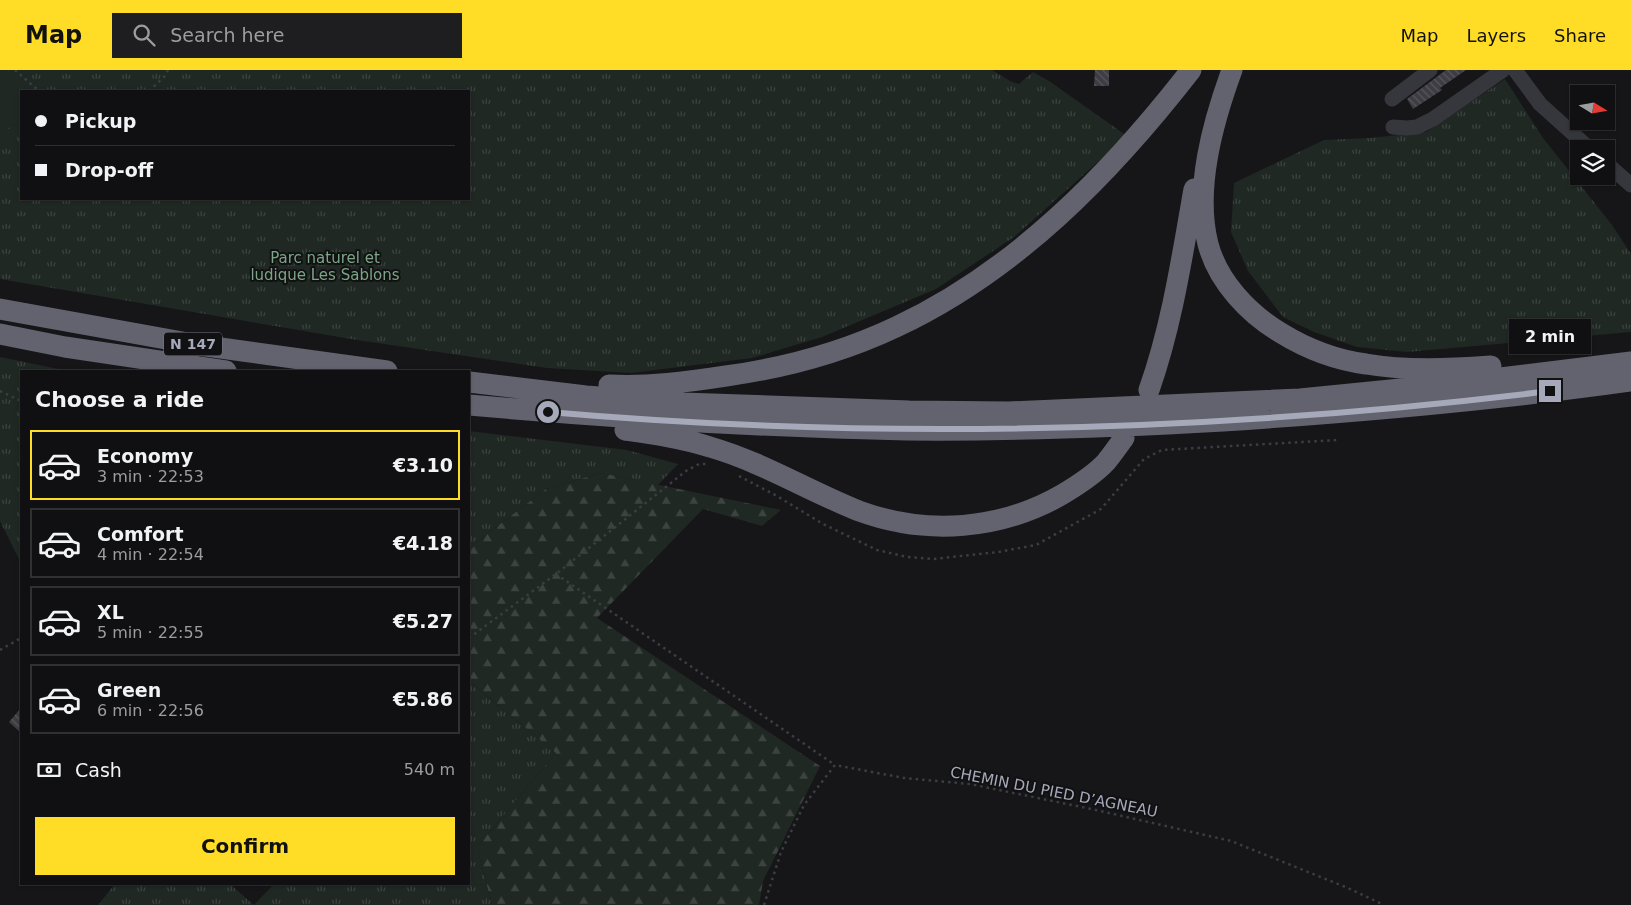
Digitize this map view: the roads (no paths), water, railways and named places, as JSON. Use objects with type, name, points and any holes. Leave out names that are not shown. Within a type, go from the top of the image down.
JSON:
[{"type":"highway","points":[[470,381],[618,385],[686,382],[746,374],[799,362],[848,347],[896,327],[939,304],[984,275],[1031,239],[1107,168],[1146,125],[1190,70]]},
{"type":"highway","points":[[1149,390],[1161,357],[1207,122],[1223,70]]},
{"type":"highway","points":[[1232,70],[1219,104],[1210,145],[1204,187],[1204,218],[1209,245],[1217,267],[1233,291],[1250,311],[1266,324],[1298,344],[1331,356],[1365,364],[1402,368],[1460,368],[1631,358]]},
{"type":"highway","name":"N 147","points":[[0,309],[199,346],[379,370]]},
{"type":"highway","name":"N 147","points":[[0,334],[65,347],[219,370]]},
{"type":"highway","points":[[470,381],[586,396],[683,403],[909,411],[1009,412],[1300,399],[1451,384],[1631,362]]},
{"type":"highway","points":[[470,405],[683,421],[907,430],[1001,429],[1144,425],[1282,417],[1418,406],[1631,381]]},
{"type":"highway","points":[[470,405],[551,420],[666,436],[710,447],[746,460],[860,511],[891,521],[924,526],[957,527],[990,523],[1023,513],[1050,501],[1081,483],[1105,462],[1124,438]]},
{"type":"street","points":[[1392,99],[1430,70]]},
{"type":"street","points":[[1393,126],[1417,127],[1433,119],[1504,70]]},
{"type":"street","points":[[1515,70],[1540,104],[1580,140]]},
{"type":"street","points":[[1615,171],[1631,184]]},
{"type":"park label","name":"Parc naturel et ludique Les Sablons","points":[[325,266]]}]
